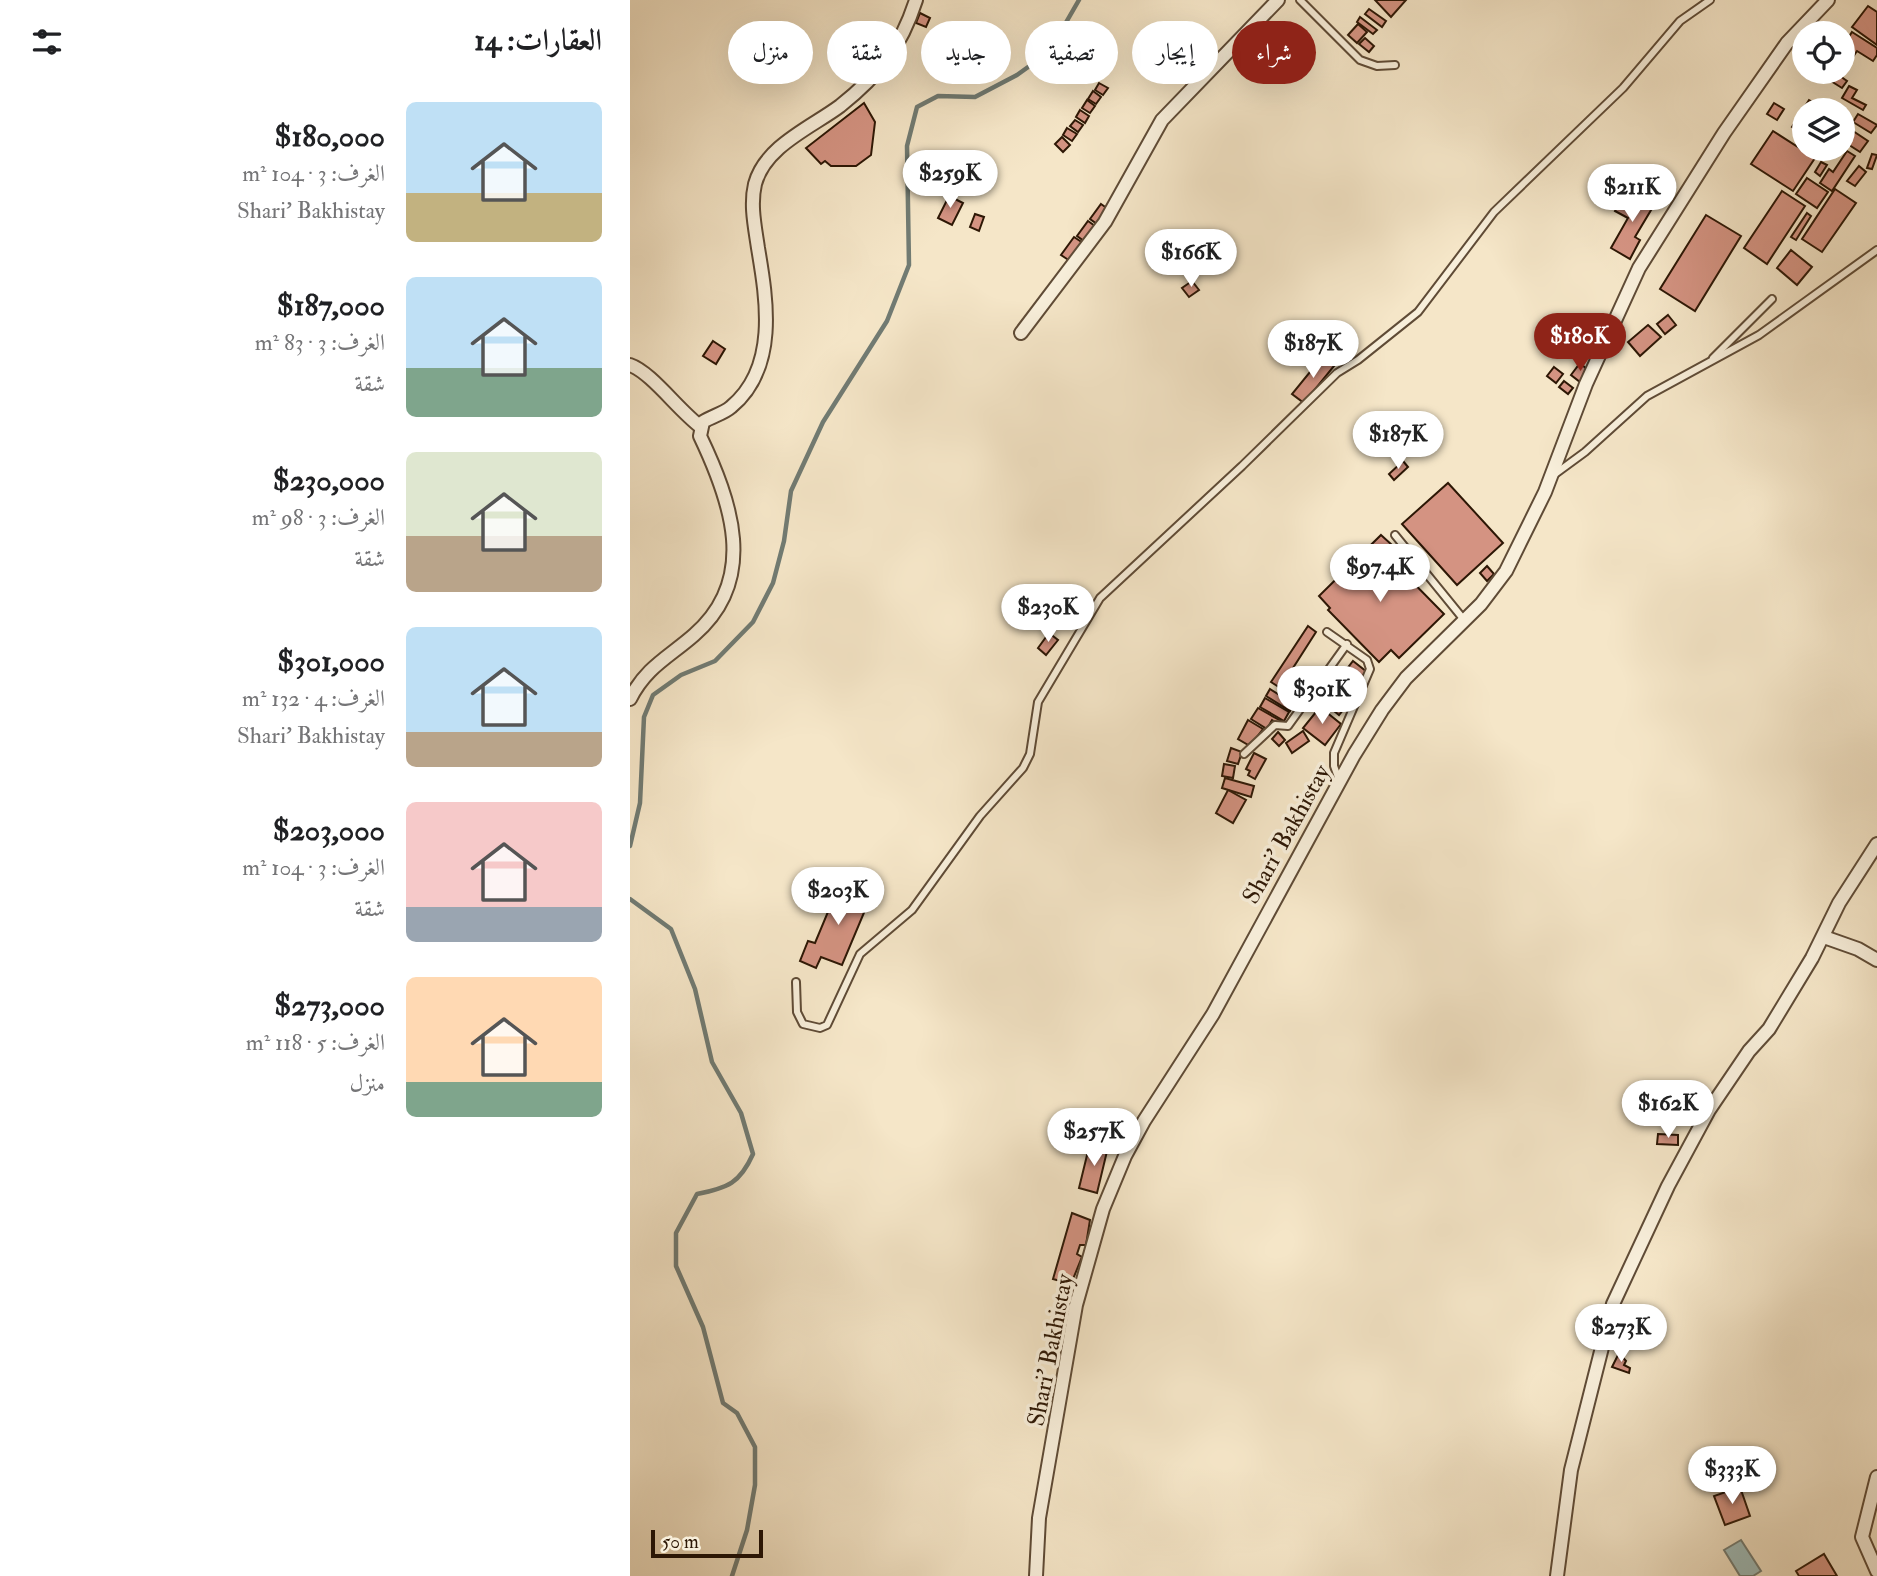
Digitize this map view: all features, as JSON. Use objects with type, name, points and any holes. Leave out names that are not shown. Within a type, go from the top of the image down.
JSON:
[{"type":"street","points":[[630,699],[650,670],[695,635],[709,618],[721,601],[735,562],[733,525],[701,436],[701,427],[708,419],[730,409],[749,389],[766,341],[764,280],[754,219],[754,194],[759,176],[776,152],[840,106],[884,65],[897,49],[916,0]]},
{"type":"street","points":[[1021,333],[1105,222],[1162,120],[1278,0]]},
{"type":"street","name":"Shari' Bakhistay","points":[[1036,1576],[1039,1518],[1076,1305],[1111,1187],[1144,1121],[1213,1014],[1364,738],[1406,678],[1465,621],[1506,571],[1551,477],[1586,384],[1639,268],[1724,133],[1787,43],[1828,0]]},
{"type":"street","points":[[630,365],[645,371],[668,399],[701,427]]},
{"type":"street","points":[[1557,1576],[1571,1471],[1613,1304],[1668,1186],[1709,1110],[1749,1051],[1769,1029],[1824,937],[1839,903],[1877,844]]},
{"type":"street","points":[[1824,937],[1858,949],[1877,960]]},
{"type":"street","points":[[1877,1477],[1862,1538],[1877,1571]]},
{"type":"lane","points":[[1300,0],[1360,60],[1377,66],[1395,65]]},
{"type":"lane","points":[[796,982],[797,1012],[803,1024],[820,1028],[827,1025],[860,954],[912,910],[980,816],[1023,768],[1032,744],[1038,702],[1100,598],[1337,373],[1358,360],[1418,312],[1493,212],[1623,88],[1680,21],[1710,0]]},
{"type":"lane","points":[[1551,477],[1585,452],[1647,396],[1759,335],[1877,250]]},
{"type":"lane","points":[[1707,365],[1772,299]]},
{"type":"lane","points":[[1395,536],[1465,621]]},
{"type":"lane","points":[[1327,632],[1367,660],[1370,669],[1334,753],[1334,766],[1340,782]]},
{"type":"lane","points":[[1244,754],[1275,725],[1288,726],[1347,644]]},
{"type":"water","points":[[959,155],[971,161],[958,183],[946,177]]},
{"type":"water","points":[[1741,1540],[1761,1571],[1753,1576],[1740,1576],[1724,1550]]},
{"type":"building","points":[[1375,0],[1406,0],[1391,17]]},
{"type":"building","points":[[1868,6],[1877,12],[1877,45],[1855,29],[1855,23]]},
{"type":"building","points":[[1369,9],[1386,21],[1382,27],[1365,14]]},
{"type":"building","points":[[920,13],[930,18],[929,21],[921,21],[921,25],[916,23]]},
{"type":"building","points":[[1360,17],[1377,30],[1373,34],[1357,22]]},
{"type":"building","points":[[1358,24],[1367,32],[1357,43],[1348,35]]},
{"type":"building","points":[[1855,34],[1877,48],[1877,55],[1873,61],[1857,51],[1855,54]]},
{"type":"building","points":[[1365,38],[1374,46],[1369,52],[1359,44]]},
{"type":"building","points":[[1098,84],[1108,88],[1103,95],[1095,90]]},
{"type":"building","points":[[1849,86],[1857,90],[1852,98],[1842,98]]},
{"type":"building","points":[[1093,91],[1101,97],[1096,104],[1088,99]]},
{"type":"building","points":[[1087,100],[1095,106],[1090,113],[1082,108]]},
{"type":"building","points":[[1855,100],[1866,105],[1863,110],[1855,105]]},
{"type":"building","points":[[864,103],[875,122],[871,155],[856,166],[831,166],[825,161],[821,164],[806,148]]},
{"type":"building","points":[[1774,103],[1784,109],[1777,120],[1767,114]]},
{"type":"building","points":[[1080,110],[1089,116],[1085,123],[1076,117]]},
{"type":"building","points":[[1858,114],[1877,125],[1871,133],[1855,123]]},
{"type":"building","points":[[1075,120],[1083,125],[1078,132],[1070,126]]},
{"type":"building","points":[[1067,128],[1077,134],[1072,141],[1063,135]]},
{"type":"building","points":[[1773,131],[1792,143],[1792,161],[1813,161],[1793,191],[1751,164]]},
{"type":"building","points":[[1855,132],[1868,141],[1860,152],[1855,149]]},
{"type":"building","points":[[1062,137],[1070,145],[1063,152],[1055,144]]},
{"type":"building","points":[[1872,154],[1877,155],[1872,169],[1867,168]]},
{"type":"building","points":[[1840,161],[1852,161],[1832,191],[1820,183],[1829,169],[1833,172]]},
{"type":"building","points":[[1821,162],[1827,165],[1820,176],[1815,172]]},
{"type":"building","points":[[1859,166],[1866,172],[1855,186],[1847,181]]},
{"type":"building","points":[[1807,178],[1828,192],[1817,208],[1796,194]]},
{"type":"building","points":[[1835,189],[1856,203],[1822,252],[1802,239]]},
{"type":"building","points":[[1782,191],[1805,206],[1767,264],[1744,248]]},
{"type":"building","points":[[1643,192],[1657,200],[1635,237],[1640,240],[1630,259],[1611,248],[1628,218],[1615,211],[1622,199],[1635,207]]},
{"type":"building","points":[[949,196],[963,203],[952,225],[938,218]]},
{"type":"building","points":[[1101,204],[1108,209],[1097,224],[1090,219]]},
{"type":"building","points":[[1807,213],[1811,216],[1796,240],[1791,237]]},
{"type":"building","points":[[975,214],[984,217],[979,231],[970,227]]},
{"type":"building","points":[[1706,215],[1741,236],[1695,311],[1660,289]]},
{"type":"building","points":[[1088,221],[1095,226],[1084,241],[1077,236]]},
{"type":"building","points":[[1074,237],[1083,243],[1070,261],[1061,255]]},
{"type":"building","points":[[1791,250],[1812,267],[1797,285],[1777,268]]},
{"type":"building","points":[[1192,281],[1199,290],[1189,297],[1182,288]]},
{"type":"building","points":[[1668,315],[1676,325],[1665,334],[1657,324]]},
{"type":"building","points":[[1648,325],[1661,337],[1640,356],[1628,342]]},
{"type":"building","points":[[713,341],[725,349],[716,364],[703,356]]},
{"type":"building","points":[[1323,356],[1334,366],[1304,403],[1292,394]]},
{"type":"building","points":[[1580,363],[1589,371],[1580,382],[1571,375]]},
{"type":"building","points":[[1554,367],[1563,374],[1556,383],[1547,376]]},
{"type":"building","points":[[1564,381],[1573,388],[1568,394],[1559,387]]},
{"type":"building","points":[[1403,461],[1408,467],[1394,480],[1389,474]]},
{"type":"building","points":[[1448,483],[1503,543],[1457,585],[1402,524]]},
{"type":"building","points":[[1381,535],[1392,545],[1384,553],[1444,614],[1399,658],[1391,650],[1379,662],[1328,610],[1330,608],[1319,596]]},
{"type":"building","points":[[1487,566],[1494,574],[1487,581],[1480,573]]},
{"type":"building","points":[[1308,626],[1316,632],[1286,679],[1305,691],[1299,700],[1271,682]]},
{"type":"building","points":[[1049,633],[1058,640],[1046,655],[1038,648]]},
{"type":"building","points":[[1353,661],[1367,672],[1356,687],[1359,690],[1339,715],[1322,701]]},
{"type":"building","points":[[1270,689],[1294,704],[1290,711],[1266,696]]},
{"type":"building","points":[[1265,698],[1289,712],[1284,721],[1260,707]]},
{"type":"building","points":[[1320,707],[1341,724],[1325,745],[1303,728]]},
{"type":"building","points":[[1258,708],[1281,721],[1279,724],[1272,720],[1267,729],[1251,719]]},
{"type":"building","points":[[1248,720],[1263,729],[1250,746],[1238,739]]},
{"type":"building","points":[[1303,731],[1309,741],[1292,753],[1286,743]]},
{"type":"building","points":[[1278,732],[1285,740],[1279,746],[1272,739]]},
{"type":"building","points":[[1231,748],[1242,752],[1238,764],[1227,761]]},
{"type":"building","points":[[1254,753],[1266,759],[1255,779],[1248,775],[1250,771],[1246,769]]},
{"type":"building","points":[[1224,764],[1235,766],[1233,778],[1222,776]]},
{"type":"building","points":[[1225,778],[1254,786],[1251,797],[1222,788]]},
{"type":"building","points":[[1228,790],[1246,800],[1233,823],[1216,813]]},
{"type":"building","points":[[840,883],[871,896],[842,965],[821,957],[816,968],[800,961],[808,941],[815,943]]},
{"type":"building","points":[[1658,1134],[1678,1135],[1678,1145],[1657,1144]]},
{"type":"building","points":[[1090,1143],[1108,1147],[1097,1193],[1079,1188]]},
{"type":"building","points":[[1072,1213],[1090,1220],[1086,1245],[1080,1245],[1077,1254],[1082,1257],[1071,1284],[1053,1279]]},
{"type":"building","points":[[1619,1353],[1626,1361],[1624,1365],[1630,1368],[1629,1373],[1612,1367]]},
{"type":"building","points":[[1740,1487],[1750,1516],[1725,1525],[1714,1496]]},
{"type":"building","points":[[1824,1554],[1837,1576],[1799,1576],[1796,1571]]},
{"type":"waterway","points":[[630,846],[640,803],[644,717],[653,695],[681,675],[715,661],[753,622],[773,583],[784,541],[791,491],[823,422],[887,321],[909,265],[907,146],[917,107],[938,96],[975,97],[1017,75],[1049,52],[1079,0]]},
{"type":"waterway","points":[[630,899],[671,929],[695,989],[712,1062],[741,1113],[753,1154],[743,1172],[732,1183],[697,1194],[676,1233],[676,1266],[703,1327],[723,1403],[737,1413],[755,1447],[755,1485],[747,1530],[732,1576]]}]
